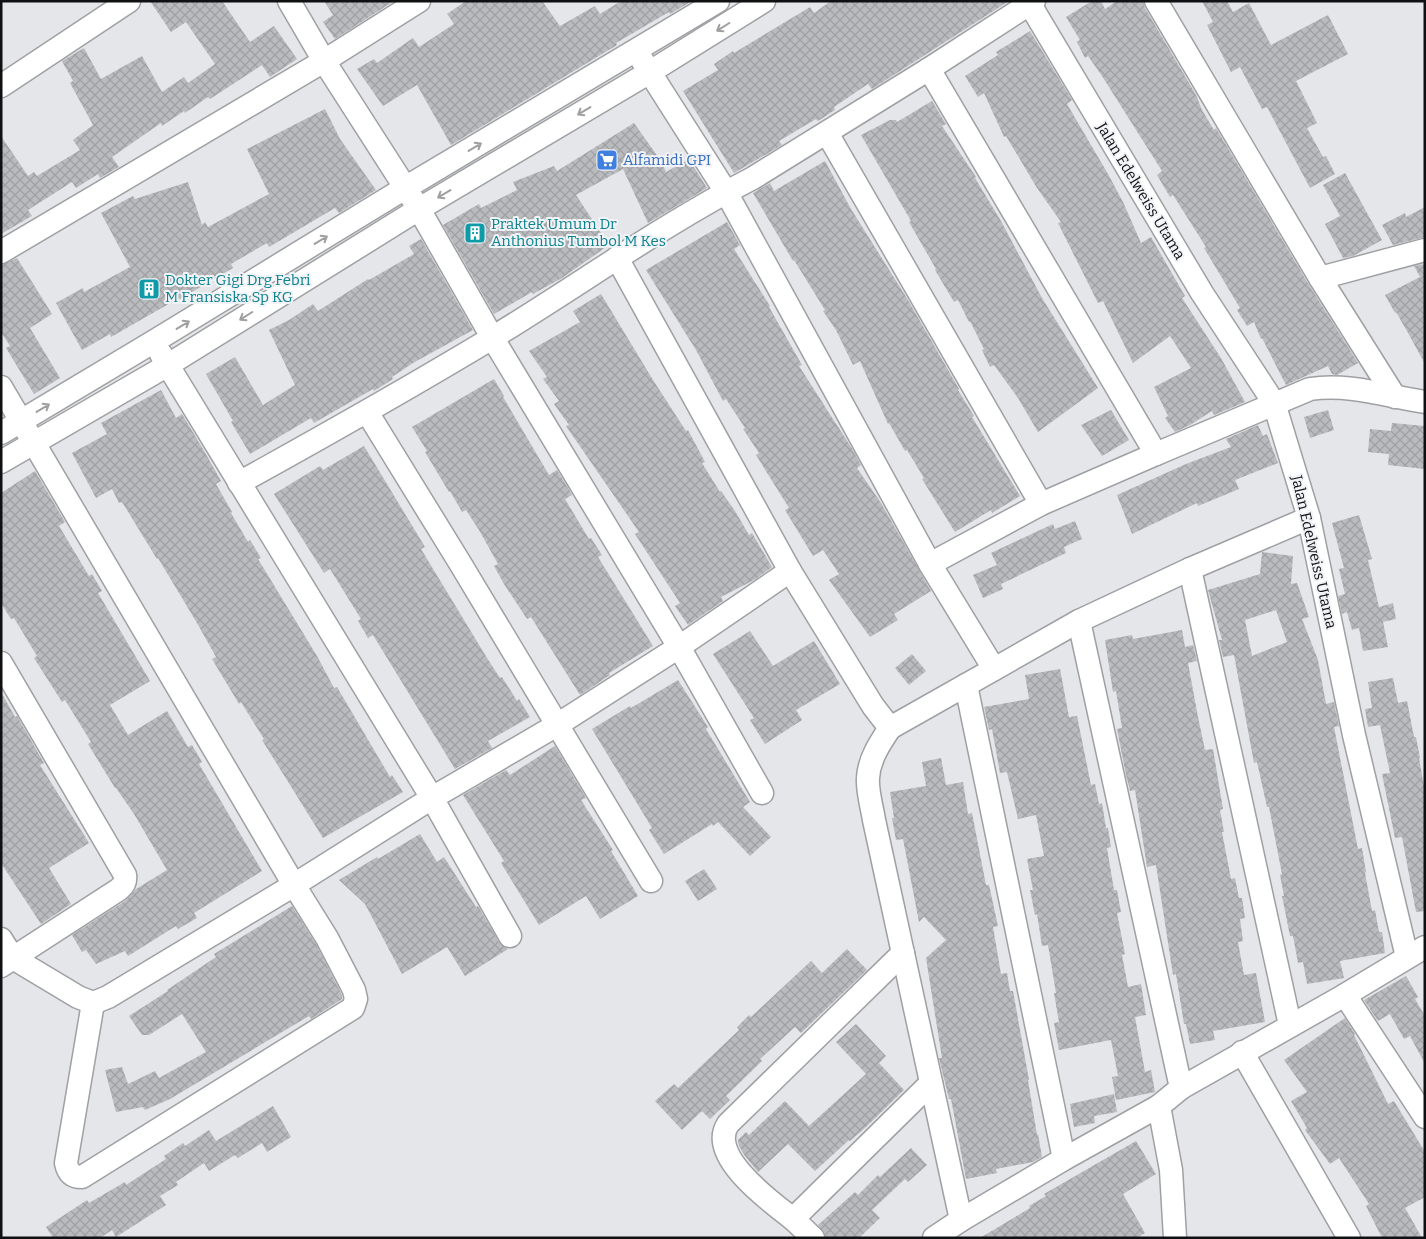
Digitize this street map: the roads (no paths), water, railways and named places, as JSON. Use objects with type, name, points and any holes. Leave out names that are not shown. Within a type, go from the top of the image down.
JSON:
[{"type":"street","points":[[1,86],[129,1]]},
{"type":"street","points":[[289,1],[324,61],[419,209],[492,337],[679,647],[762,793]]},
{"type":"street","points":[[1,252],[324,61],[419,1]]},
{"type":"street","points":[[1,433],[718,1]]},
{"type":"street","points":[[1,462],[168,365],[419,209],[650,72],[764,1]]},
{"type":"street","points":[[1156,1],[1320,278],[1395,397]]},
{"type":"street","points":[[239,483],[367,412],[492,337],[617,258],[726,192],[753,178],[930,69],[1031,2]]},
{"type":"street","name":"Jalan Edelweiss Utama","points":[[1031,2],[1202,292],[1274,403],[1308,518],[1354,735],[1416,952]]},
{"type":"street","points":[[636,51],[726,192],[930,564],[994,669]]},
{"type":"street","points":[[930,69],[1156,454]]},
{"type":"street","points":[[827,132],[1041,504]]},
{"type":"street","points":[[1320,278],[1425,250]]},
{"type":"street","points":[[617,258],[790,571],[873,706],[890,728]]},
{"type":"street","points":[[154,342],[432,798],[510,936]]},
{"type":"street","points":[[930,564],[1041,504],[1310,389],[1326,386],[1361,389],[1425,402]]},
{"type":"street","points":[[1,387],[23,421],[33,443],[327,938],[354,990],[356,999],[353,1008],[82,1177],[76,1177],[67,1169],[66,1163],[93,1003]]},
{"type":"street","points":[[367,412],[651,881]]},
{"type":"street","points":[[961,1220],[874,820],[868,778],[870,764],[876,750],[890,728],[1080,622],[1190,569],[1308,518]]},
{"type":"street","points":[[1190,569],[1290,1025]]},
{"type":"street","points":[[1,939],[7,962],[93,1003],[108,997],[294,885],[432,798],[557,725],[679,647],[790,571]]},
{"type":"street","points":[[1080,622],[1181,1088]]},
{"type":"street","points":[[1,662],[125,875],[124,884],[118,890],[7,962]]},
{"type":"street","points":[[966,684],[1064,1159]]},
{"type":"street","points":[[934,1238],[1064,1159],[1159,1106],[1181,1088],[1345,995],[1416,952]]},
{"type":"street","points":[[813,1238],[755,1187],[730,1162],[723,1137],[724,1129],[903,953]]},
{"type":"street","points":[[1345,995],[1425,1117]]},
{"type":"street","points":[[1242,1052],[1349,1238]]},
{"type":"street","points":[[793,1219],[931,1083]]},
{"type":"street","points":[[1159,1106],[1171,1170],[1174,1237]]},
{"type":"place","name":"Alfamidi GPI","points":[[607,160]]},
{"type":"place","name":"Praktek Umum Dr Anthonius Tumbol M Kes","points":[[475,233]]},
{"type":"place","name":"Dokter Gigi Drg Febri M Fransiska Sp KG","points":[[149,289]]}]
